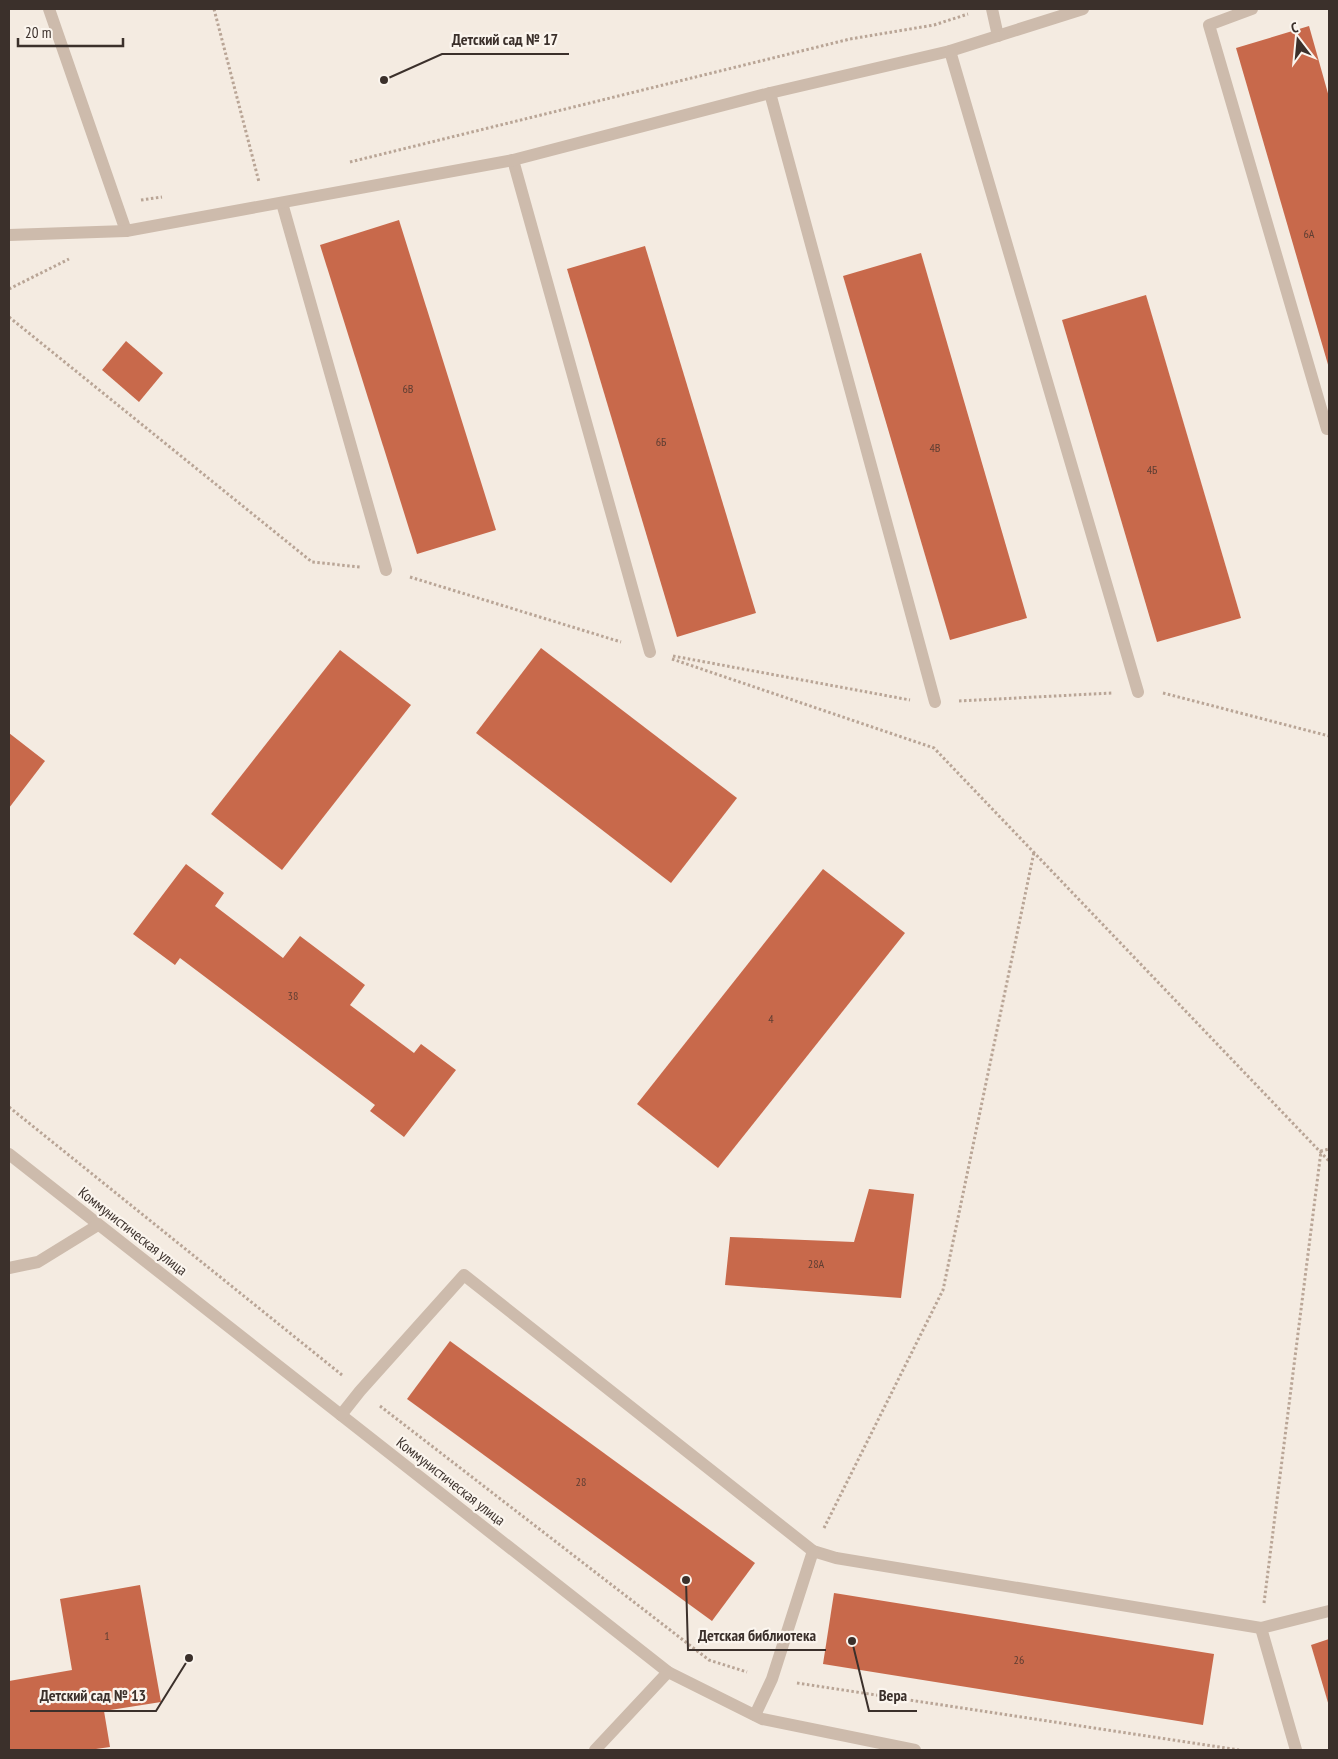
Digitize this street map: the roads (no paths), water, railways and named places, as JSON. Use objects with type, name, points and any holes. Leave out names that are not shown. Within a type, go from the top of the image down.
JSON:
[{"type":"street","points":[[49,9],[126,231]]},
{"type":"street","points":[[992,9],[998,36]]},
{"type":"street","points":[[9,235],[126,231],[513,160],[770,93],[950,51],[1083,9]]},
{"type":"street","points":[[1252,9],[1209,25],[1328,432]]},
{"type":"street","points":[[950,51],[1138,692]]},
{"type":"street","points":[[770,93],[935,702]]},
{"type":"street","points":[[513,160],[650,652]]},
{"type":"street","points":[[282,203],[386,570]]},
{"type":"street","name":"Коммунистическая улица","points":[[9,1154],[668,1672],[762,1719],[915,1750]]},
{"type":"street","points":[[9,1268],[38,1262],[98,1224]]},
{"type":"street","points":[[341,1415],[360,1390],[464,1274],[812,1550],[836,1558],[1261,1628],[1329,1611]]},
{"type":"street","points":[[755,1715],[772,1680],[812,1550]]},
{"type":"street","points":[[1261,1628],[1296,1750]]},
{"type":"street","points":[[594,1750],[668,1672]]},
{"type":"place","name":"Детский сад № 17","points":[[384,80]]},
{"type":"place","name":"Детская библиотека","points":[[686,1580]]},
{"type":"place","name":"Вера","points":[[852,1641]]},
{"type":"place","name":"Детский сад № 13","points":[[189,1658]]}]
